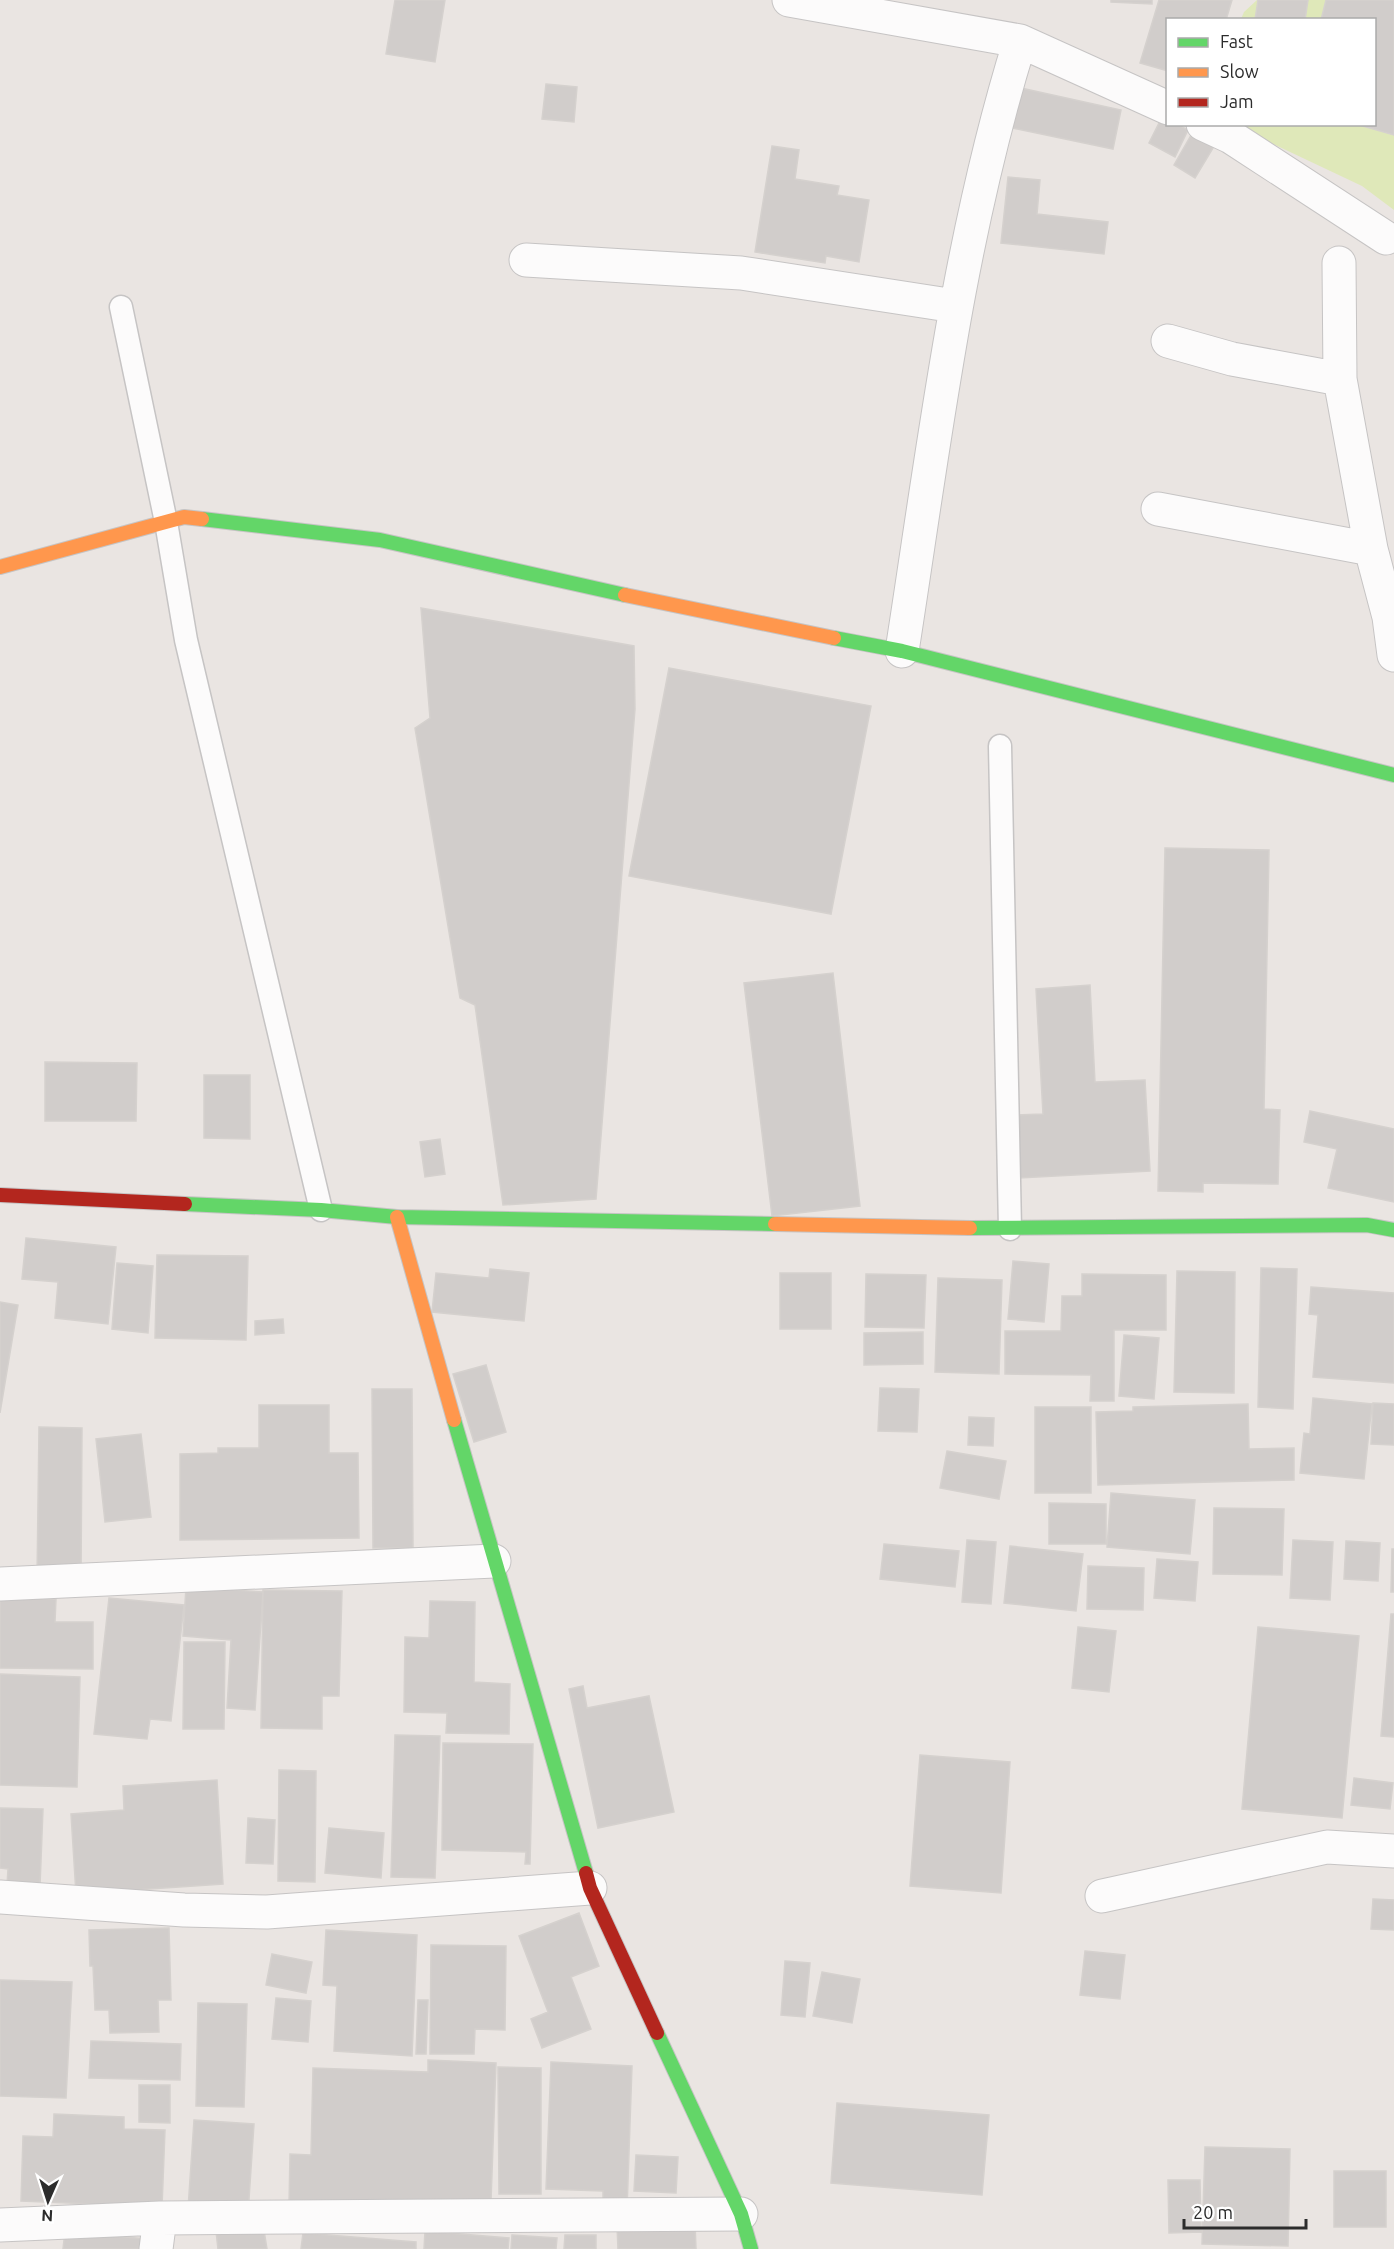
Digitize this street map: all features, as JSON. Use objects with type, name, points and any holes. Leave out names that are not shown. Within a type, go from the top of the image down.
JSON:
[{"type":"main road","points":[[0,567],[184,517],[380,540],[694,611],[902,651],[1394,775]]},
{"type":"main road","points":[[0,1195],[321,1210],[397,1217],[1010,1229],[1367,1225],[1394,1230]]},
{"type":"main road","points":[[397,1217],[494,1561],[590,1888],[741,2214],[751,2249]]},
{"type":"street","points":[[789,0],[1020,41],[1166,108]]},
{"type":"street","points":[[902,651],[955,306],[994,129],[1020,41]]},
{"type":"street","points":[[1207,126],[1231,137],[1386,238]]},
{"type":"street","points":[[526,260],[741,273],[955,306]]},
{"type":"street","points":[[1339,263],[1340,379],[1381,567],[1394,655]]},
{"type":"street","points":[[1168,341],[1232,359],[1340,379]]},
{"type":"street","points":[[1158,509],[1381,567]]},
{"type":"street","points":[[0,1584],[494,1561]]},
{"type":"street","points":[[1102,1896],[1327,1846],[1394,1851]]},
{"type":"street","points":[[0,1897],[184,1910],[267,1912],[590,1888]]},
{"type":"street","points":[[0,2225],[158,2234],[741,2214]]},
{"type":"lane","points":[[122,307],[166,522],[186,640],[321,1210]]},
{"type":"lane","points":[[1000,746],[1010,1229]]},
{"type":"green space","points":[[1257,0],[1394,0],[1394,210],[1362,186],[1235,126],[1376,126],[1376,18],[1241,18],[1244,12]]},
{"type":"building","points":[[395,0],[445,0],[435,62],[386,54]]},
{"type":"building","points":[[1111,0],[1152,0],[1152,4],[1111,2]]},
{"type":"building","points":[[1159,0],[1232,0],[1227,18],[1166,18],[1166,70],[1140,63]]},
{"type":"building","points":[[1258,0],[1308,0],[1305,18],[1255,18]]},
{"type":"building","points":[[1326,0],[1394,0],[1394,135],[1363,126],[1376,126],[1376,18],[1322,18]]},
{"type":"building","points":[[546,84],[577,87],[574,122],[542,119]]},
{"type":"building","points":[[1021,88],[1121,110],[1113,149],[1012,128]]},
{"type":"building","points":[[1162,117],[1166,119],[1166,126],[1181,126],[1188,130],[1175,157],[1149,143]]},
{"type":"building","points":[[1194,130],[1216,143],[1195,178],[1174,165]]},
{"type":"building","points":[[772,146],[799,150],[795,179],[839,186],[837,195],[869,200],[859,262],[826,256],[825,263],[755,252]]},
{"type":"building","points":[[1008,177],[1040,180],[1037,214],[1108,222],[1104,254],[1001,243]]},
{"type":"building","points":[[421,608],[634,646],[635,709],[596,1199],[503,1205],[475,1005],[460,998],[415,728],[430,718]]},
{"type":"building","points":[[669,668],[871,706],[831,914],[629,876]]},
{"type":"building","points":[[1165,848],[1269,850],[1264,1109],[1280,1110],[1278,1184],[1203,1183],[1203,1192],[1158,1191]]},
{"type":"building","points":[[833,973],[860,1206],[772,1216],[744,983]]},
{"type":"building","points":[[1090,985],[1095,1082],[1145,1080],[1150,1171],[1019,1178],[1016,1115],[1043,1114],[1036,989]]},
{"type":"building","points":[[45,1062],[137,1063],[136,1121],[45,1121]]},
{"type":"building","points":[[204,1075],[250,1075],[250,1139],[204,1138]]},
{"type":"building","points":[[1310,1111],[1394,1129],[1394,1202],[1328,1188],[1337,1149],[1304,1142]]},
{"type":"building","points":[[440,1139],[445,1174],[425,1177],[420,1142]]},
{"type":"building","points":[[26,1238],[116,1247],[108,1324],[55,1318],[58,1282],[22,1279]]},
{"type":"building","points":[[157,1255],[248,1256],[246,1340],[155,1338]]},
{"type":"building","points":[[1013,1261],[1049,1264],[1044,1322],[1008,1319]]},
{"type":"building","points":[[117,1263],[153,1266],[148,1333],[112,1329]]},
{"type":"building","points":[[1261,1268],[1297,1269],[1293,1409],[1258,1407]]},
{"type":"building","points":[[490,1269],[529,1273],[524,1321],[432,1312],[436,1273],[489,1278]]},
{"type":"building","points":[[1177,1271],[1235,1272],[1234,1393],[1174,1392]]},
{"type":"building","points":[[780,1273],[831,1273],[831,1329],[780,1329]]},
{"type":"building","points":[[866,1274],[926,1275],[924,1328],[865,1327]]},
{"type":"building","points":[[1082,1274],[1166,1275],[1166,1330],[1114,1330],[1114,1401],[1090,1401],[1091,1375],[1005,1374],[1005,1331],[1061,1331],[1062,1296],[1082,1296]]},
{"type":"building","points":[[938,1278],[1002,1280],[999,1374],[935,1372]]},
{"type":"building","points":[[1311,1287],[1394,1293],[1394,1383],[1313,1377],[1318,1315],[1309,1314]]},
{"type":"building","points":[[0,1302],[18,1305],[0,1413]]},
{"type":"building","points":[[283,1319],[284,1333],[255,1335],[255,1321]]},
{"type":"building","points":[[923,1332],[923,1364],[864,1365],[864,1333]]},
{"type":"building","points":[[1124,1335],[1159,1338],[1154,1399],[1119,1396]]},
{"type":"building","points":[[486,1365],[506,1432],[474,1442],[453,1374]]},
{"type":"building","points":[[880,1388],[919,1389],[917,1432],[878,1431]]},
{"type":"building","points":[[372,1389],[412,1389],[413,1548],[373,1548]]},
{"type":"building","points":[[1313,1398],[1372,1404],[1364,1479],[1300,1473],[1304,1433],[1310,1434]]},
{"type":"building","points":[[1373,1403],[1394,1404],[1394,1445],[1371,1444]]},
{"type":"building","points":[[1248,1404],[1249,1449],[1294,1448],[1294,1480],[1098,1485],[1096,1412],[1133,1411],[1133,1407]]},
{"type":"building","points":[[259,1405],[329,1405],[329,1453],[358,1453],[359,1538],[180,1540],[180,1454],[218,1453],[218,1448],[259,1448]]},
{"type":"building","points":[[1035,1407],[1091,1407],[1091,1493],[1035,1493]]},
{"type":"building","points":[[969,1417],[994,1418],[993,1446],[968,1445]]},
{"type":"building","points":[[39,1427],[82,1428],[81,1579],[37,1579]]},
{"type":"building","points":[[141,1434],[151,1517],[105,1522],[96,1439]]},
{"type":"building","points":[[947,1451],[1006,1461],[999,1499],[940,1488]]},
{"type":"building","points":[[1111,1493],[1195,1500],[1190,1554],[1107,1547]]},
{"type":"building","points":[[1049,1503],[1106,1504],[1106,1544],[1049,1544]]},
{"type":"building","points":[[1214,1508],[1284,1509],[1282,1575],[1213,1574]]},
{"type":"building","points":[[967,1540],[996,1542],[991,1604],[962,1602]]},
{"type":"building","points":[[1293,1540],[1333,1542],[1330,1600],[1290,1598]]},
{"type":"building","points":[[1346,1541],[1380,1543],[1378,1581],[1344,1579]]},
{"type":"building","points":[[884,1544],[959,1551],[955,1587],[880,1579]]},
{"type":"building","points":[[1010,1546],[1083,1554],[1076,1611],[1004,1603]]},
{"type":"building","points":[[1392,1549],[1394,1549],[1394,1592],[1391,1592]]},
{"type":"building","points":[[1157,1559],[1198,1562],[1195,1601],[1154,1598]]},
{"type":"building","points":[[1088,1566],[1144,1568],[1143,1610],[1087,1609]]},
{"type":"building","points":[[186,1587],[263,1592],[255,1710],[227,1708],[231,1640],[183,1636]]},
{"type":"building","points":[[263,1590],[342,1591],[339,1696],[322,1696],[322,1729],[261,1728]]},
{"type":"building","points":[[0,1598],[56,1599],[55,1622],[93,1622],[93,1669],[0,1668]]},
{"type":"building","points":[[109,1598],[184,1605],[171,1721],[150,1719],[147,1739],[94,1734]]},
{"type":"building","points":[[430,1601],[475,1602],[474,1682],[510,1684],[509,1734],[446,1733],[447,1713],[404,1712],[405,1637],[429,1638]]},
{"type":"building","points":[[1391,1614],[1394,1614],[1394,1737],[1381,1736]]},
{"type":"building","points":[[1078,1627],[1116,1631],[1109,1692],[1072,1688]]},
{"type":"building","points":[[1258,1627],[1359,1636],[1342,1818],[1242,1809]]},
{"type":"building","points":[[184,1642],[225,1642],[224,1729],[183,1729]]},
{"type":"building","points":[[0,1674],[80,1677],[77,1787],[0,1785]]},
{"type":"building","points":[[583,1686],[587,1708],[649,1696],[674,1812],[598,1828],[569,1689]]},
{"type":"building","points":[[395,1735],[440,1736],[435,1878],[391,1877]]},
{"type":"building","points":[[443,1743],[533,1744],[530,1864],[525,1864],[526,1852],[442,1850]]},
{"type":"building","points":[[920,1755],[1010,1762],[1001,1893],[910,1886]]},
{"type":"building","points":[[279,1770],[316,1771],[315,1882],[278,1881]]},
{"type":"building","points":[[1354,1778],[1393,1783],[1390,1809],[1351,1805]]},
{"type":"building","points":[[217,1780],[223,1884],[76,1894],[71,1814],[124,1810],[123,1786]]},
{"type":"building","points":[[0,1808],[43,1809],[40,1886],[7,1885],[8,1869],[0,1868]]},
{"type":"building","points":[[248,1818],[275,1820],[273,1864],[246,1863]]},
{"type":"building","points":[[329,1828],[384,1833],[381,1878],[325,1873]]},
{"type":"building","points":[[1373,1899],[1394,1900],[1394,1930],[1371,1929]]},
{"type":"building","points":[[579,1913],[599,1966],[571,1977],[591,2029],[542,2048],[531,2019],[548,2012],[519,1936]]},
{"type":"building","points":[[169,1928],[171,2000],[158,2000],[159,2032],[110,2033],[109,2010],[95,2010],[89,1930]]},
{"type":"building","points":[[326,1930],[417,1935],[412,2056],[334,2051],[337,1986],[323,1985]]},
{"type":"building","points":[[431,1945],[506,1946],[505,2030],[475,2029],[474,2054],[430,2054]]},
{"type":"building","points":[[1085,1951],[1125,1955],[1120,1999],[1080,1995]]},
{"type":"building","points":[[272,1954],[312,1962],[306,1993],[266,1985]]},
{"type":"building","points":[[785,1961],[810,1963],[805,2017],[781,2015]]},
{"type":"building","points":[[822,1972],[860,1979],[852,2023],[813,2016]]},
{"type":"building","points":[[0,1980],[72,1982],[66,2098],[0,2096]]},
{"type":"building","points":[[276,1998],[311,2001],[308,2042],[272,2039]]},
{"type":"building","points":[[418,2000],[428,2000],[426,2054],[416,2054]]},
{"type":"building","points":[[198,2003],[247,2004],[244,2107],[196,2106]]},
{"type":"building","points":[[91,2041],[181,2044],[180,2080],[89,2078]]},
{"type":"building","points":[[428,2060],[496,2063],[491,2201],[289,2206],[290,2154],[311,2155],[313,2068],[428,2072]]},
{"type":"building","points":[[551,2062],[632,2066],[627,2210],[603,2208],[603,2191],[546,2189]]},
{"type":"building","points":[[498,2067],[541,2068],[541,2194],[499,2194]]},
{"type":"building","points":[[139,2085],[170,2085],[170,2123],[139,2122]]},
{"type":"building","points":[[837,2103],[989,2115],[982,2195],[831,2183]]},
{"type":"building","points":[[54,2114],[124,2117],[124,2129],[165,2130],[162,2207],[21,2201],[23,2136],[53,2137]]},
{"type":"building","points":[[194,2120],[254,2124],[248,2214],[188,2209]]},
{"type":"building","points":[[1205,2147],[1290,2149],[1288,2246],[1202,2244]]},
{"type":"building","points":[[636,2155],[678,2157],[676,2193],[634,2191]]},
{"type":"building","points":[[1334,2171],[1386,2171],[1386,2227],[1334,2227]]},
{"type":"building","points":[[1168,2180],[1200,2180],[1201,2232],[1169,2233]]},
{"type":"building","points":[[695,2223],[696,2249],[618,2249],[617,2226]]},
{"type":"building","points":[[263,2224],[267,2249],[218,2249],[216,2231]]},
{"type":"building","points":[[65,2231],[146,2239],[145,2249],[63,2249]]},
{"type":"building","points":[[425,2231],[509,2238],[508,2249],[424,2249]]},
{"type":"building","points":[[303,2233],[416,2242],[416,2249],[301,2249]]},
{"type":"building","points":[[512,2235],[557,2238],[556,2249],[511,2249]]},
{"type":"building","points":[[565,2235],[596,2235],[596,2249],[564,2249]]},
{"type":"traffic: fast","points":[[202,519],[380,540],[625,595]]},
{"type":"traffic: fast","points":[[834,638],[902,651],[1394,775]]},
{"type":"traffic: fast","points":[[185,1204],[321,1210],[397,1217],[775,1224]]},
{"type":"traffic: fast","points":[[970,1228],[1367,1225],[1394,1230]]},
{"type":"traffic: fast","points":[[454,1420],[586,1873]]},
{"type":"traffic: fast","points":[[657,2033],[741,2214],[751,2249]]},
{"type":"traffic: slow","points":[[0,567],[184,517],[202,519]]},
{"type":"traffic: slow","points":[[625,595],[834,638]]},
{"type":"traffic: slow","points":[[397,1217],[454,1420]]},
{"type":"traffic: slow","points":[[775,1224],[970,1228]]},
{"type":"traffic: jam","points":[[0,1195],[185,1204]]},
{"type":"traffic: jam","points":[[586,1873],[590,1888],[657,2033]]}]
